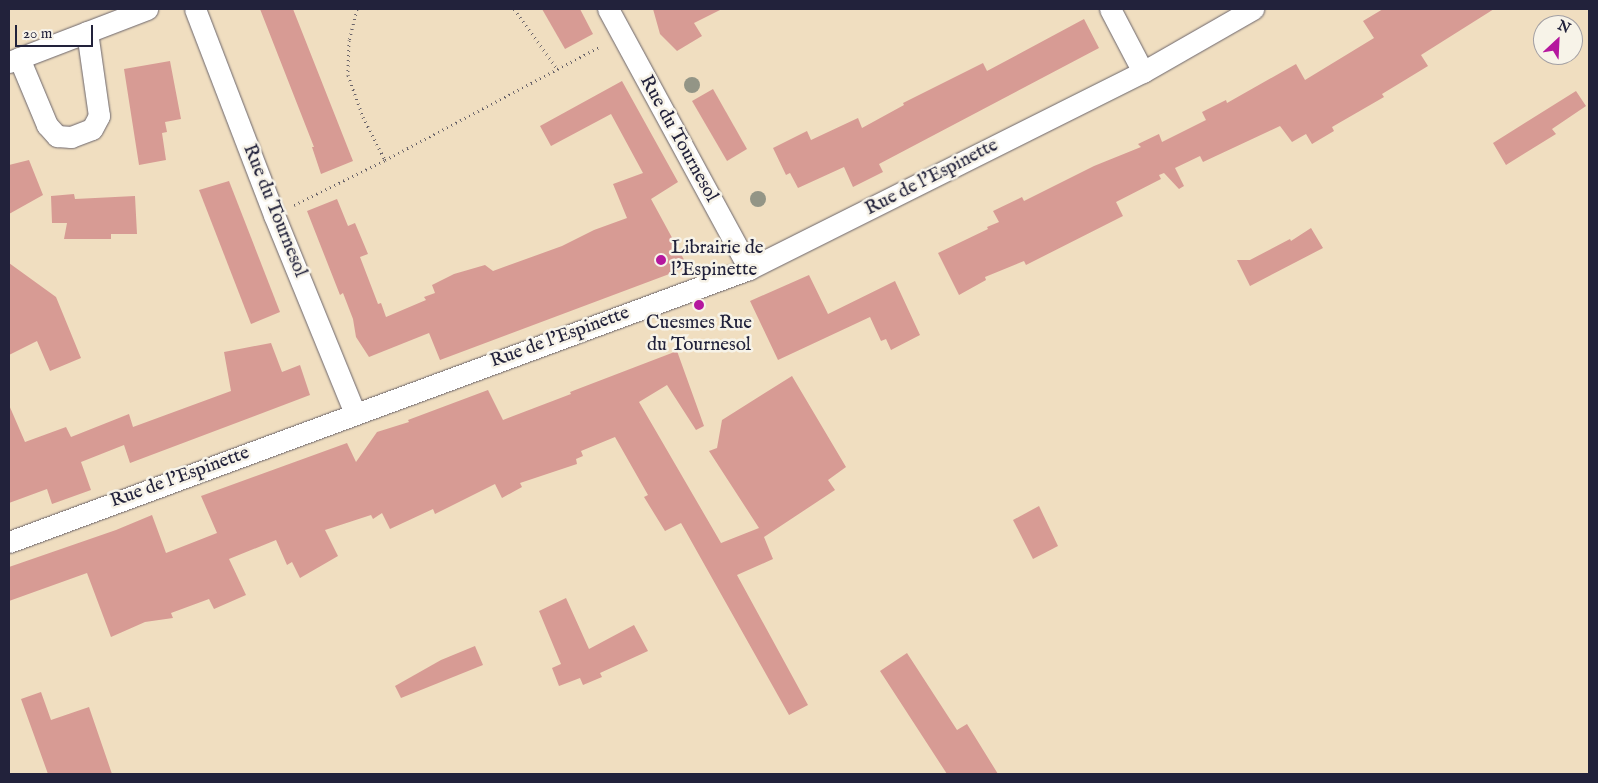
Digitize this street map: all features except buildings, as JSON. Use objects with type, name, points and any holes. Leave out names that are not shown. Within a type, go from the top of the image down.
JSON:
[{"type":"street","points":[[88,32],[99,116],[92,129],[71,137],[57,136],[47,125],[14,60],[146,9]]},
{"type":"street","name":"Rue du Tournesol","points":[[195,9],[274,215],[355,412]]},
{"type":"street","name":"Rue du Tournesol","points":[[608,9],[749,269]]},
{"type":"street","points":[[1110,9],[1143,72]]},
{"type":"street","name":"Rue de l'Espinette","points":[[9,542],[355,412],[749,269],[1143,72],[1253,9]]},
{"type":"path","points":[[357,9],[349,40],[348,75],[363,117],[385,160]]},
{"type":"path","points":[[514,9],[556,67]]},
{"type":"path","points":[[274,215],[385,160],[556,67],[594,50]]},
{"type":"place","name":"Librairie de l'Espinette","points":[[661,260]]},
{"type":"place","name":"Cuesmes Rue du Tournesol","points":[[699,305]]}]
